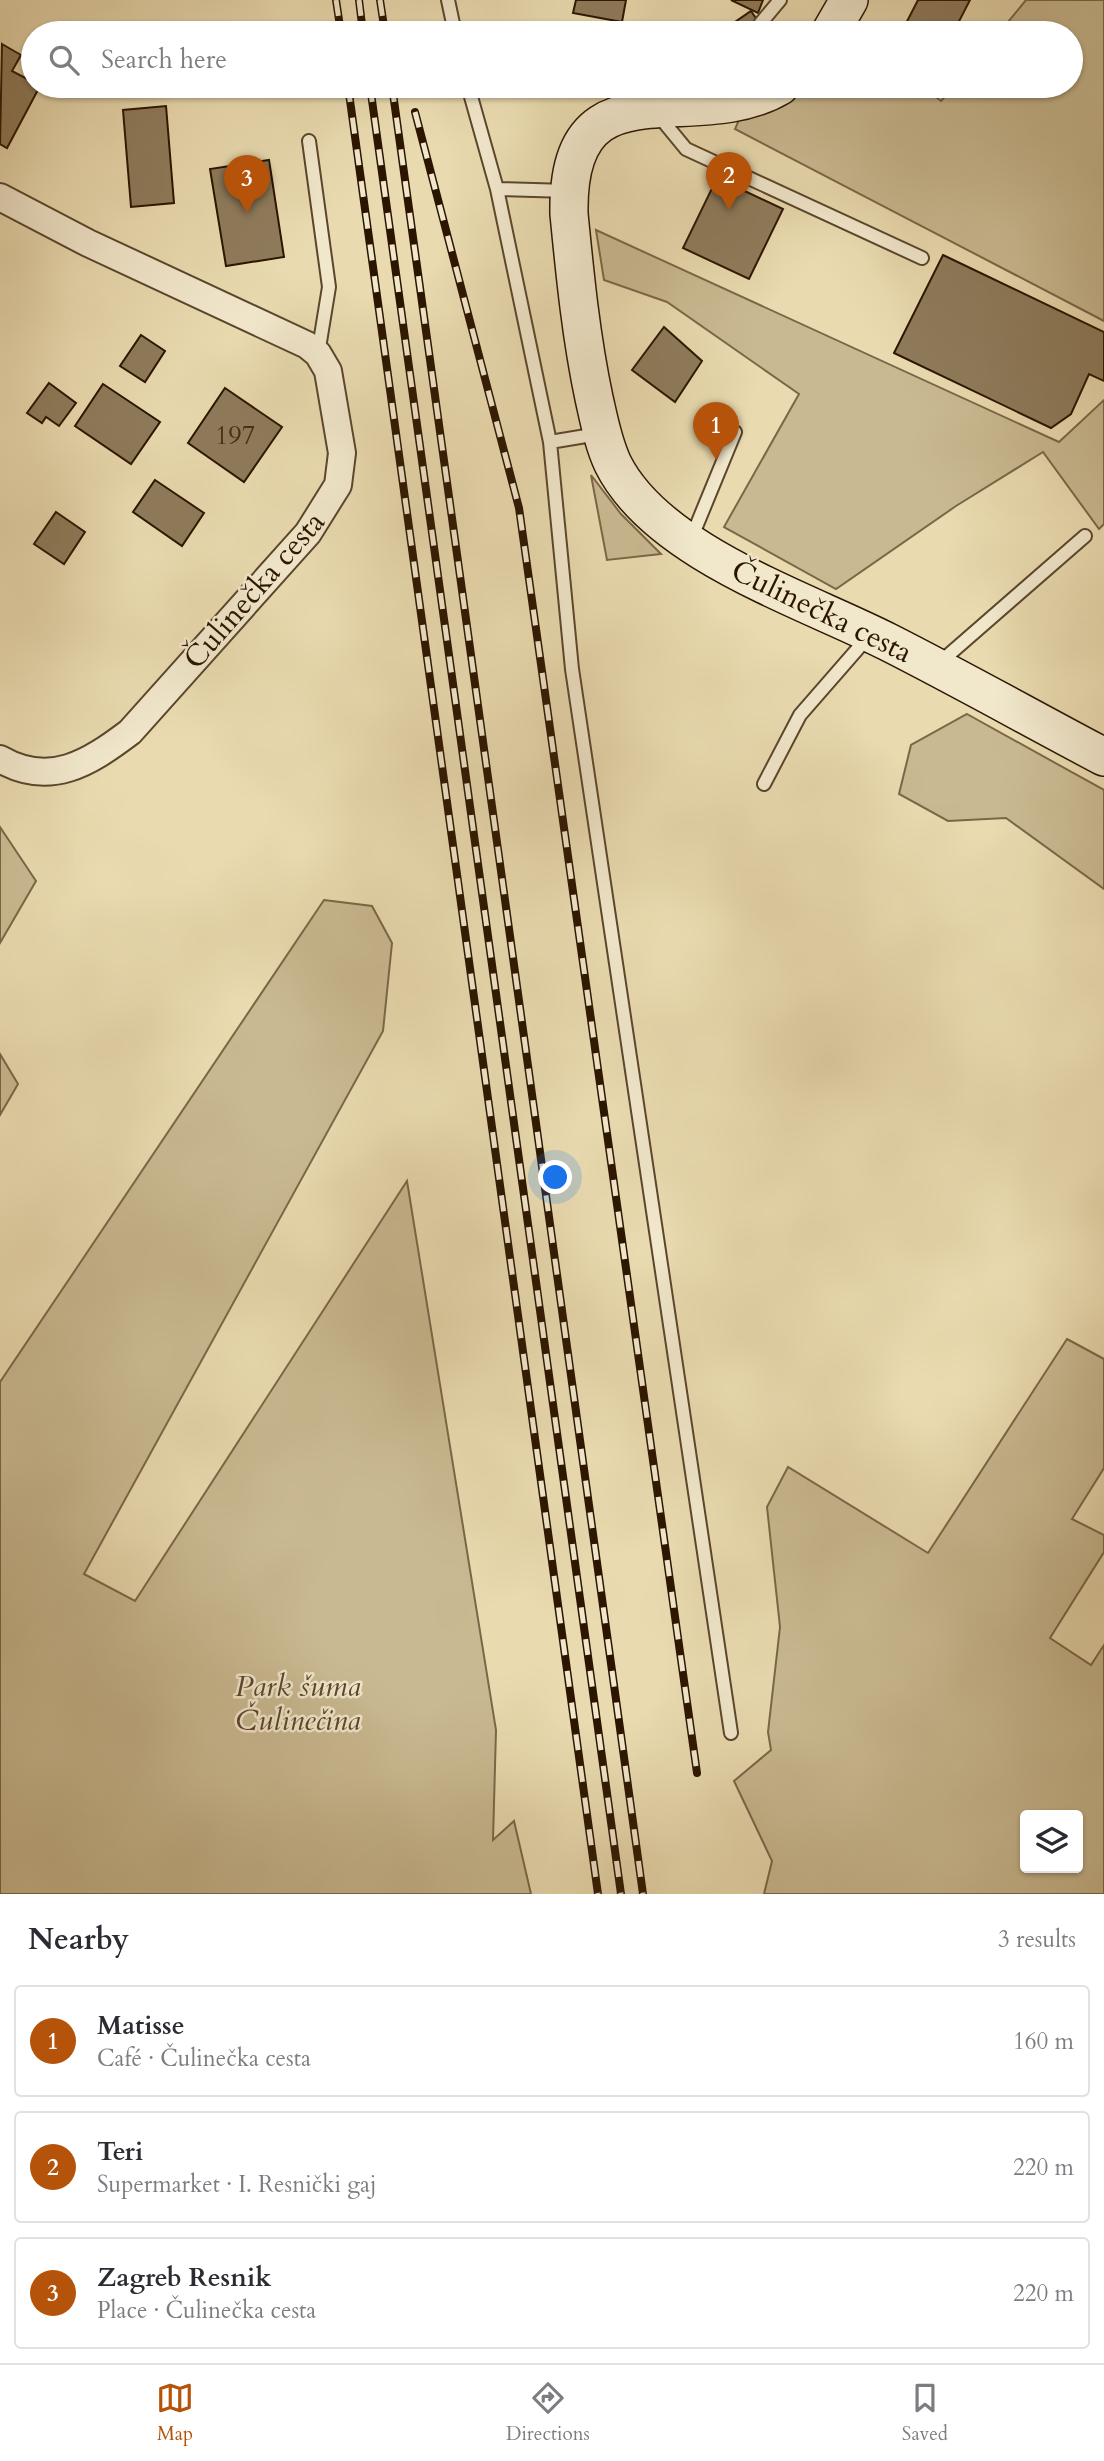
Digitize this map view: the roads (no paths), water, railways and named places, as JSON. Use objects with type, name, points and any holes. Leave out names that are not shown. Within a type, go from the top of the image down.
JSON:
[{"type":"street","points":[[837,21],[849,0]]},
{"type":"street","points":[[651,107],[746,101],[753,98]]},
{"type":"street","name":"Čulinečka cesta","points":[[651,107],[615,116],[596,127],[578,147],[568,191],[583,349],[602,433],[612,462],[629,492],[663,525],[689,544],[871,634],[1104,757]]},
{"type":"street","points":[[0,197],[88,243],[307,345],[318,354]]},
{"type":"street","name":"Čulinečka cesta","points":[[0,759],[38,773],[74,768],[100,755],[130,732],[308,533],[338,485],[342,453],[328,370],[318,354]]},
{"type":"lane","points":[[448,0],[452,21]]},
{"type":"lane","points":[[762,21],[780,0]]},
{"type":"lane","points":[[471,98],[497,190],[550,442],[572,670],[731,1733]]},
{"type":"lane","points":[[651,107],[686,149],[922,258]]},
{"type":"lane","points":[[309,141],[329,287],[318,354]]},
{"type":"lane","points":[[497,190],[568,191]]},
{"type":"lane","points":[[689,544],[735,432]]},
{"type":"lane","points":[[550,442],[602,433]]},
{"type":"lane","points":[[934,667],[1084,536]]},
{"type":"lane","points":[[764,784],[800,715],[871,634]]},
{"type":"railway","points":[[336,0],[339,21]]},
{"type":"railway","points":[[359,0],[362,21]]},
{"type":"railway","points":[[380,0],[383,21]]},
{"type":"railway","points":[[350,98],[598,1894]]},
{"type":"railway","points":[[372,98],[621,1894]]},
{"type":"railway","points":[[394,98],[643,1894]]},
{"type":"railway","points":[[415,112],[519,508],[697,1773]]},
{"type":"place","name":"Teri","points":[[729,210]]},
{"type":"place","name":"Zagreb Resnik","points":[[247,213]]},
{"type":"place","name":"Matisse","points":[[716,460]]},
{"type":"park label","name":"Park šuma Čulinečina","points":[[298,1703]]}]
